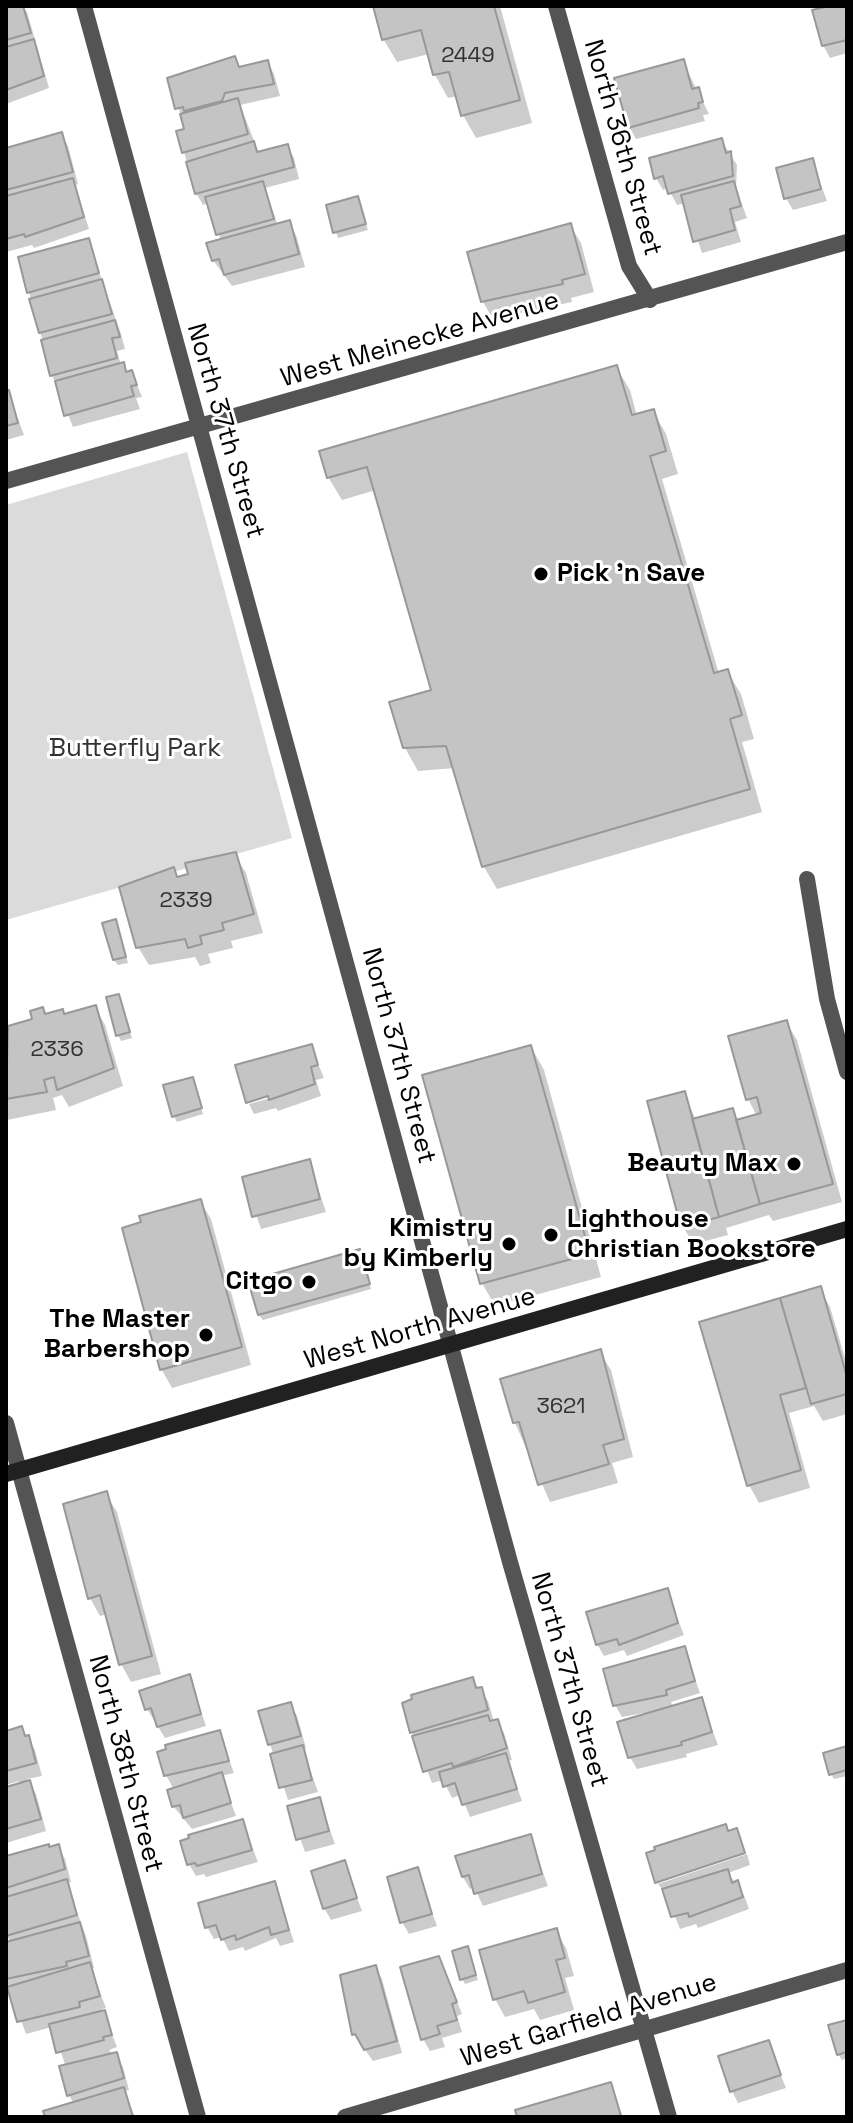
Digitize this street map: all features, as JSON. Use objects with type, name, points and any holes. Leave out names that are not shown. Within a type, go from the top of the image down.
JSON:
[{"type":"main road","name":"West North Avenue","points":[[13,1472],[847,1229]]},
{"type":"street","name":"North 37th Street","points":[[84,6],[452,1346],[669,2117]]},
{"type":"street","name":"North 36th Street","points":[[556,6],[629,266],[650,300]]},
{"type":"street","name":"West Meinecke Avenue","points":[[6,481],[847,242]]},
{"type":"street","points":[[807,879],[827,999],[847,1072]]},
{"type":"street","name":"North 38th Street","points":[[6,1423],[13,1472],[198,2117]]},
{"type":"street","name":"West Garfield Avenue","points":[[345,2117],[624,2038],[643,2028],[847,1970]]},
{"type":"green space","name":"Butterfly Park","points":[[187,452],[292,838],[6,920],[6,505]]},
{"type":"building","points":[[6,6],[23,6],[31,33],[6,40]]},
{"type":"building","points":[[373,6],[494,6],[520,100],[461,116],[449,72],[433,75],[421,30],[382,40]]},
{"type":"building","points":[[847,6],[847,40],[822,46],[812,10]]},
{"type":"building","points":[[34,39],[44,76],[6,90],[6,47]]},
{"type":"building","points":[[235,56],[239,67],[268,60],[274,84],[225,93],[222,101],[184,111],[183,107],[175,109],[167,78]]},
{"type":"building","points":[[684,59],[692,89],[699,87],[703,102],[698,103],[699,108],[628,128],[614,78]]},
{"type":"building","points":[[238,98],[248,134],[182,153],[176,131],[184,129],[180,114]]},
{"type":"building","points":[[62,132],[73,172],[6,190],[6,148]]},
{"type":"building","points":[[722,138],[726,153],[731,151],[733,176],[668,194],[663,176],[654,179],[649,158]]},
{"type":"building","points":[[254,141],[257,152],[288,144],[294,167],[195,194],[186,162]]},
{"type":"building","points":[[813,158],[821,189],[784,199],[776,168]]},
{"type":"building","points":[[73,178],[84,217],[25,237],[24,234],[6,239],[6,196]]},
{"type":"building","points":[[263,181],[274,219],[216,235],[205,197]]},
{"type":"building","points":[[734,181],[741,206],[730,209],[735,230],[693,242],[681,195]]},
{"type":"building","points":[[358,196],[366,224],[333,233],[326,205]]},
{"type":"building","points":[[290,220],[299,254],[224,275],[219,259],[212,261],[206,243]]},
{"type":"building","points":[[571,223],[585,274],[562,280],[563,284],[481,302],[467,252]]},
{"type":"building","points":[[89,238],[99,273],[27,293],[18,257]]},
{"type":"building","points":[[102,279],[112,314],[39,333],[29,299]]},
{"type":"building","points":[[115,320],[120,337],[112,338],[117,358],[50,376],[41,340]]},
{"type":"building","points":[[124,362],[126,372],[132,370],[137,385],[131,386],[134,396],[64,416],[55,381]]},
{"type":"building","name":"Pick 'n Save","points":[[617,365],[632,415],[654,409],[666,451],[650,456],[714,673],[728,669],[742,715],[730,719],[750,789],[482,867],[446,746],[403,748],[389,702],[431,690],[367,467],[327,478],[319,451]]},
{"type":"building","points":[[9,390],[18,423],[6,426],[6,391]]},
{"type":"building","points":[[236,852],[254,914],[222,923],[224,930],[200,936],[202,944],[188,948],[185,939],[136,948],[119,887],[174,867],[177,877],[188,874],[185,863]]},
{"type":"building","points":[[116,919],[126,957],[113,960],[102,923]]},
{"type":"building","points":[[119,994],[130,1032],[116,1036],[106,997]]},
{"type":"building","points":[[96,1005],[114,1068],[57,1090],[54,1077],[44,1080],[47,1092],[6,1099],[8,1026],[32,1019],[30,1011],[43,1007],[45,1014],[63,1009],[64,1014]]},
{"type":"building","points":[[787,1020],[833,1184],[760,1204],[736,1120],[761,1113],[757,1097],[746,1100],[728,1036]]},
{"type":"building","points":[[312,1044],[318,1065],[311,1067],[315,1084],[269,1100],[268,1096],[246,1103],[235,1065]]},
{"type":"building","points":[[531,1045],[590,1254],[480,1284],[422,1075]]},
{"type":"building","points":[[193,1077],[202,1108],[172,1117],[163,1085]]},
{"type":"building","points":[[685,1091],[719,1217],[681,1227],[647,1101]]},
{"type":"building","points":[[733,1108],[760,1204],[719,1217],[692,1119]]},
{"type":"building","points":[[310,1159],[320,1199],[252,1217],[242,1177]]},
{"type":"building","points":[[201,1199],[242,1347],[160,1370],[122,1228],[141,1222],[139,1216]]},
{"type":"building","name":"Citgo","points":[[360,1249],[370,1284],[258,1315],[248,1281]]},
{"type":"building","points":[[821,1286],[847,1377],[847,1394],[811,1404],[780,1298]]},
{"type":"building","points":[[780,1298],[806,1388],[780,1395],[801,1470],[747,1486],[699,1322]]},
{"type":"building","points":[[601,1349],[624,1439],[603,1445],[609,1464],[538,1485],[519,1422],[513,1423],[500,1379]]},
{"type":"building","points":[[107,1491],[152,1656],[119,1665],[100,1595],[88,1599],[63,1504]]},
{"type":"building","points":[[668,1588],[678,1623],[619,1645],[617,1639],[596,1645],[586,1612]]},
{"type":"building","points":[[685,1646],[695,1681],[666,1690],[667,1695],[613,1706],[603,1669]]},
{"type":"building","points":[[190,1674],[201,1714],[157,1727],[151,1708],[145,1710],[139,1691]]},
{"type":"building","points":[[473,1677],[476,1688],[482,1687],[488,1710],[410,1733],[402,1703],[412,1699],[411,1695]]},
{"type":"building","points":[[702,1697],[712,1732],[681,1742],[682,1745],[628,1758],[617,1722]]},
{"type":"building","points":[[291,1702],[301,1736],[268,1745],[258,1711]]},
{"type":"building","points":[[488,1715],[490,1721],[498,1719],[507,1748],[453,1767],[452,1763],[423,1772],[412,1736]]},
{"type":"building","points":[[22,1726],[25,1736],[29,1735],[36,1763],[6,1771],[6,1731]]},
{"type":"building","points":[[220,1730],[229,1761],[164,1776],[157,1752],[166,1749],[165,1745]]},
{"type":"building","points":[[303,1745],[312,1780],[279,1788],[270,1754]]},
{"type":"building","points":[[847,1746],[847,1770],[829,1775],[823,1753]]},
{"type":"building","points":[[506,1753],[517,1789],[462,1805],[455,1783],[443,1787],[439,1772]]},
{"type":"building","points":[[222,1772],[231,1803],[183,1818],[180,1805],[172,1807],[167,1790]]},
{"type":"building","points":[[30,1780],[41,1819],[6,1829],[6,1787]]},
{"type":"building","points":[[320,1797],[329,1831],[296,1840],[287,1806]]},
{"type":"building","points":[[243,1819],[252,1850],[197,1866],[195,1863],[187,1865],[180,1841],[189,1838],[188,1835]]},
{"type":"building","points":[[726,1824],[728,1831],[737,1828],[745,1853],[655,1883],[646,1853],[655,1850],[654,1847]]},
{"type":"building","points":[[531,1834],[542,1874],[474,1894],[469,1875],[462,1877],[455,1856]]},
{"type":"building","points":[[49,1844],[49,1847],[59,1844],[65,1869],[6,1888],[6,1856]]},
{"type":"building","points":[[345,1860],[357,1898],[323,1909],[311,1871]]},
{"type":"building","points":[[418,1867],[432,1914],[400,1923],[387,1877]]},
{"type":"building","points":[[728,1869],[732,1883],[738,1880],[743,1897],[689,1917],[688,1913],[671,1917],[662,1889]]},
{"type":"building","points":[[67,1879],[77,1915],[6,1936],[6,1897]]},
{"type":"building","points":[[275,1881],[289,1930],[271,1935],[269,1927],[236,1940],[235,1935],[221,1940],[216,1925],[205,1928],[198,1903]]},
{"type":"building","points":[[80,1922],[89,1956],[66,1962],[67,1966],[6,1979],[6,1942]]},
{"type":"building","points":[[557,1928],[565,1958],[556,1960],[565,1992],[528,2003],[524,1991],[493,2000],[479,1950]]},
{"type":"building","points":[[468,1946],[476,1975],[460,1980],[452,1951]]},
{"type":"building","points":[[439,1956],[457,2002],[452,2004],[457,2020],[437,2026],[440,2034],[421,2040],[400,1967]]},
{"type":"building","points":[[90,1962],[100,1996],[79,2002],[80,2007],[17,2022],[7,1987]]},
{"type":"building","points":[[376,1965],[397,2041],[364,2050],[355,2034],[352,2035],[340,1975]]},
{"type":"building","points":[[105,2010],[112,2035],[56,2053],[49,2024]]},
{"type":"building","points":[[847,2020],[847,2052],[837,2055],[828,2025]]},
{"type":"building","points":[[769,2040],[781,2075],[730,2092],[718,2056]]},
{"type":"building","points":[[117,2052],[124,2078],[67,2096],[59,2066]]},
{"type":"building","points":[[611,2082],[621,2116],[517,2117],[515,2110]]},
{"type":"building","points":[[124,2087],[133,2117],[45,2117],[43,2111]]},
{"type":"place","name":"Pick 'n Save","points":[[541,574]]},
{"type":"place","name":"Beauty Max","points":[[794,1164]]},
{"type":"place","name":"Lighthouse Christian Bookstore","points":[[551,1235]]},
{"type":"place","name":"Kimistry by Kimberly","points":[[509,1244]]},
{"type":"place","name":"Citgo","points":[[309,1282]]},
{"type":"place","name":"The Master Barbershop","points":[[206,1335]]}]
